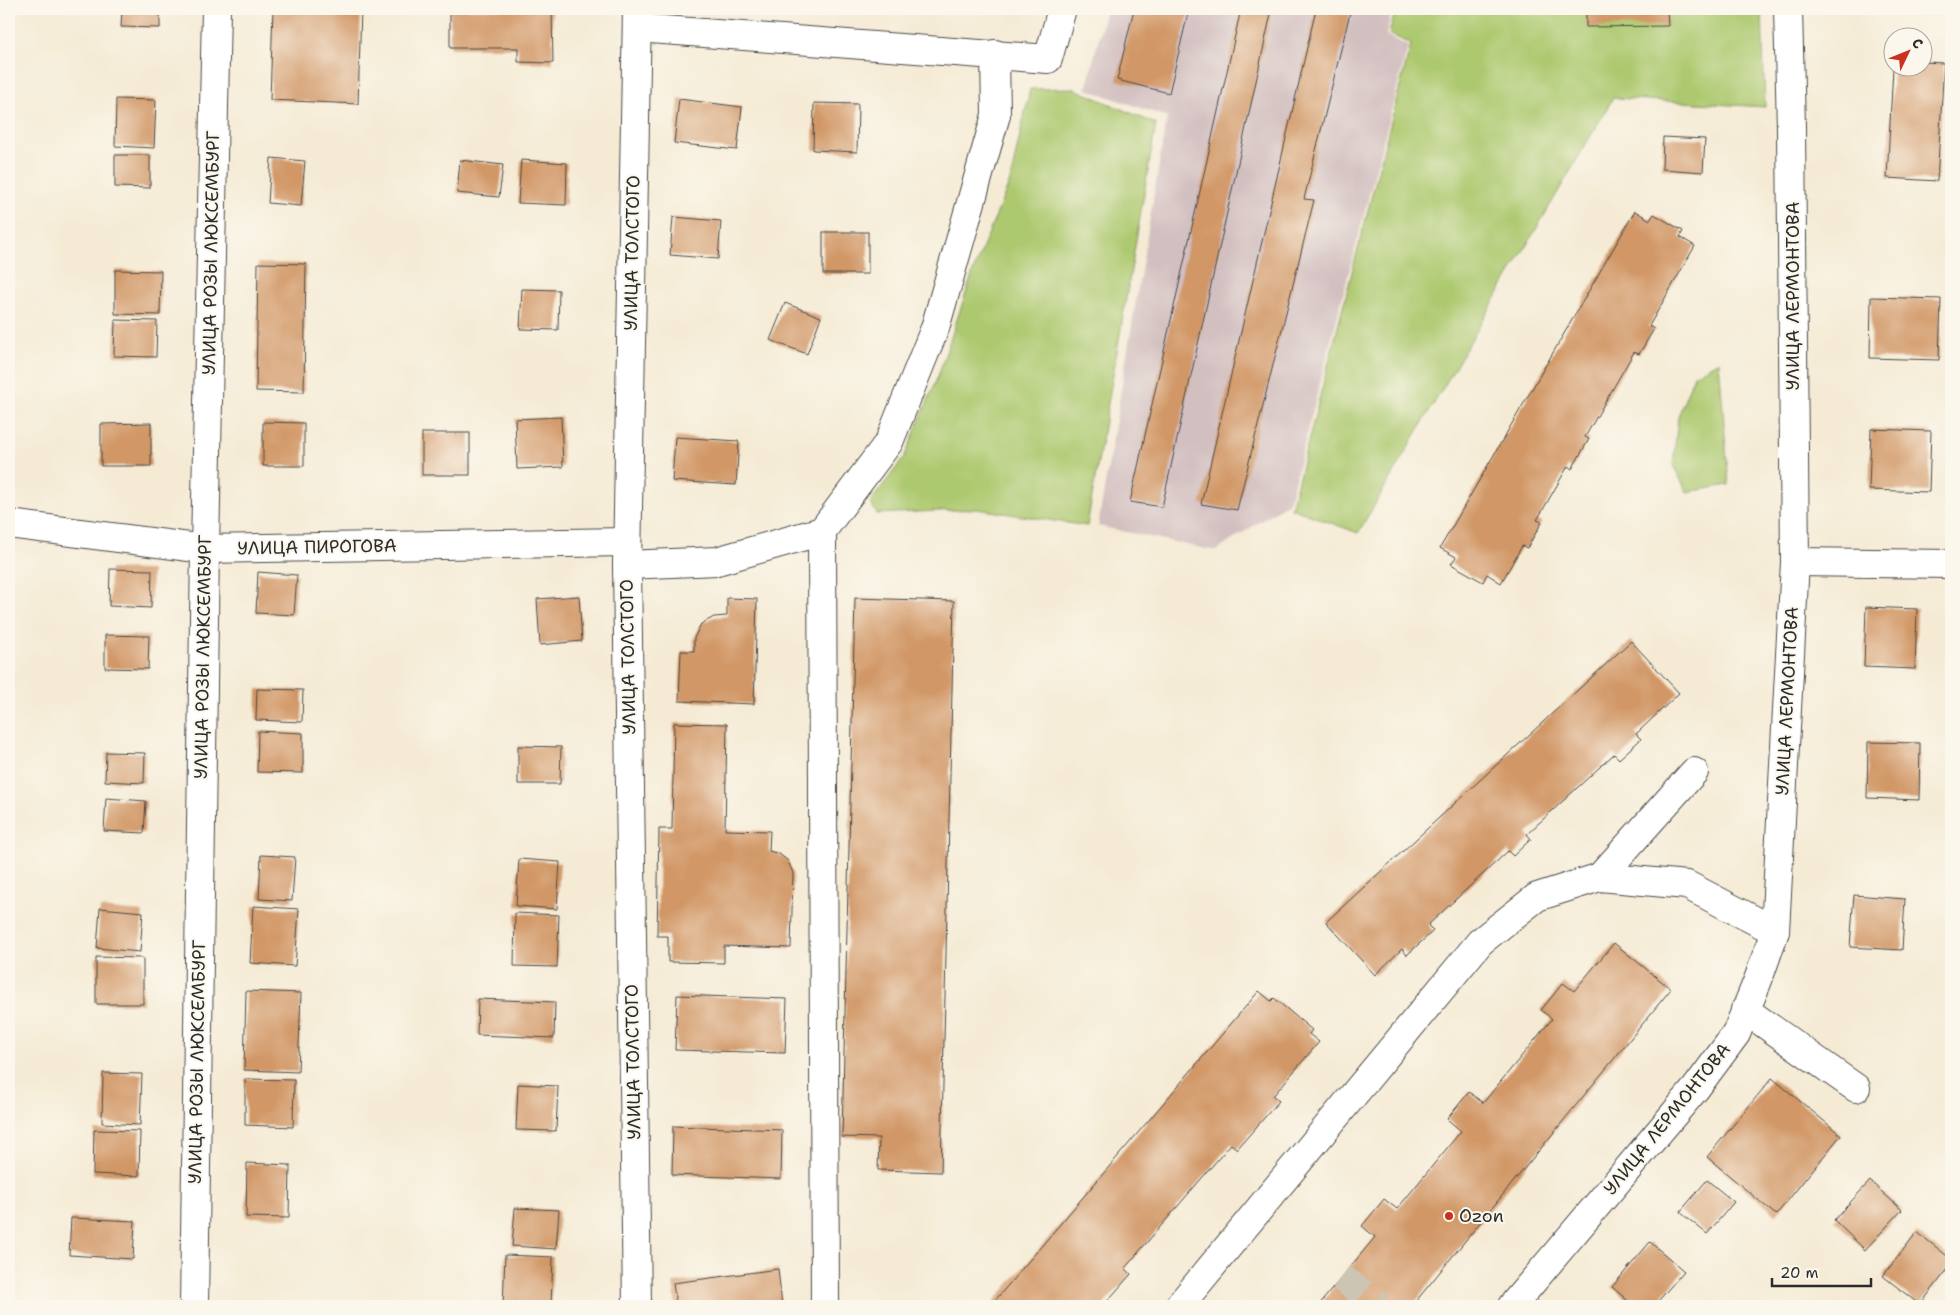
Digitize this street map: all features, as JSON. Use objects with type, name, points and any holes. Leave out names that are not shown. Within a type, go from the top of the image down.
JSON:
[{"type":"street","name":"УЛИЦА РОЗЫ ЛЮКСЕМБУРГ","points":[[194,1306],[205,549],[216,9]]},
{"type":"street","points":[[637,18],[1048,59],[1062,9]]},
{"type":"street","name":"УЛИЦА ЛЕРМОНТОВА","points":[[1512,1306],[1696,1088],[1736,1034],[1775,931],[1795,562],[1788,9]]},
{"type":"street","name":"УЛИЦА ТОЛСТОГО","points":[[637,18],[627,554],[637,1306]]},
{"type":"street","points":[[824,1306],[822,531],[889,442],[935,328],[996,115],[995,54]]},
{"type":"street","name":"УЛИЦА ПИРОГОВА","points":[[9,524],[205,549],[627,554],[717,561],[822,531]]},
{"type":"street","points":[[1795,562],[1951,564]]},
{"type":"street","points":[[1600,877],[1694,772]]},
{"type":"street","points":[[1179,1306],[1480,942],[1537,897],[1600,877],[1687,886],[1775,931]]},
{"type":"street","points":[[1745,1010],[1856,1088]]},
{"type":"shaded area","points":[[1106,9],[1393,9],[1386,35],[1408,46],[1289,502],[1216,551],[1098,526],[1167,117],[1086,89]]},
{"type":"green space","points":[[1396,9],[1762,9],[1765,107],[1613,98],[1358,533],[1291,508],[1411,44],[1389,34]]},
{"type":"green space","points":[[1073,88],[1156,124],[1087,526],[977,509],[877,514],[870,502],[904,458],[938,376],[973,272],[1010,181],[1030,89]]},
{"type":"green space","points":[[1719,361],[1729,485],[1687,492],[1673,465],[1678,417],[1694,375]]},
{"type":"building","points":[[122,9],[160,9],[160,28],[121,27]]},
{"type":"building","points":[[273,9],[361,9],[358,104],[270,100]]},
{"type":"building","points":[[450,9],[552,9],[553,63],[518,62],[518,48],[450,48]]},
{"type":"building","points":[[1134,9],[1189,9],[1169,93],[1117,80]]},
{"type":"building","points":[[1241,9],[1272,9],[1162,507],[1130,502]]},
{"type":"building","points":[[1316,9],[1351,9],[1304,199],[1314,200],[1237,510],[1201,504]]},
{"type":"building","points":[[1586,9],[1667,9],[1668,26],[1586,27]]},
{"type":"building","points":[[1932,62],[1944,63],[1937,181],[1887,178],[1892,78],[1932,78]]},
{"type":"building","points":[[116,99],[156,100],[154,148],[115,146]]},
{"type":"building","points":[[679,99],[742,107],[737,150],[674,143]]},
{"type":"building","points":[[814,103],[858,104],[857,152],[813,150]]},
{"type":"building","points":[[1663,137],[1705,139],[1703,172],[1662,169]]},
{"type":"building","points":[[115,155],[150,155],[150,188],[115,187]]},
{"type":"building","points":[[271,158],[305,161],[301,206],[268,203]]},
{"type":"building","points":[[460,160],[503,165],[499,197],[457,193]]},
{"type":"building","points":[[521,160],[567,163],[566,205],[518,203]]},
{"type":"building","points":[[1635,211],[1650,220],[1654,214],[1683,231],[1680,237],[1695,246],[1649,326],[1654,329],[1639,354],[1634,352],[1585,437],[1589,439],[1572,469],[1568,466],[1537,520],[1542,522],[1527,548],[1522,546],[1501,583],[1487,574],[1483,582],[1451,564],[1456,557],[1440,548]]},
{"type":"building","points":[[673,217],[721,221],[718,259],[670,255]]},
{"type":"building","points":[[823,232],[868,232],[868,274],[823,274]]},
{"type":"building","points":[[258,263],[306,264],[304,392],[256,391]]},
{"type":"building","points":[[115,270],[161,271],[160,315],[115,314]]},
{"type":"building","points":[[522,289],[559,290],[558,330],[520,329]]},
{"type":"building","points":[[1871,297],[1941,299],[1939,360],[1870,358]]},
{"type":"building","points":[[785,303],[821,317],[807,354],[770,340]]},
{"type":"building","points":[[115,320],[157,321],[156,357],[114,356]]},
{"type":"building","points":[[561,417],[563,467],[517,469],[515,419]]},
{"type":"building","points":[[263,422],[304,423],[304,466],[263,466]]},
{"type":"building","points":[[151,423],[151,466],[101,466],[101,424]]},
{"type":"building","points":[[1871,429],[1931,431],[1929,492],[1869,490]]},
{"type":"building","points":[[422,433],[470,433],[470,475],[422,475]]},
{"type":"building","points":[[675,437],[739,441],[736,485],[672,481]]},
{"type":"building","points":[[110,569],[152,570],[151,608],[109,606]]},
{"type":"building","points":[[258,572],[297,575],[294,615],[256,613]]},
{"type":"building","points":[[579,596],[582,641],[540,645],[537,599]]},
{"type":"building","points":[[727,598],[757,599],[754,704],[679,701],[681,651],[694,651],[694,638],[701,624],[714,617],[727,616]]},
{"type":"building","points":[[855,598],[954,601],[941,1172],[878,1170],[879,1138],[842,1137]]},
{"type":"building","points":[[1866,607],[1917,609],[1915,669],[1864,667]]},
{"type":"building","points":[[105,635],[149,636],[148,669],[105,668]]},
{"type":"building","points":[[1631,641],[1679,693],[1636,734],[1641,739],[1619,759],[1614,754],[1527,834],[1531,839],[1513,856],[1508,851],[1428,925],[1433,931],[1407,955],[1402,949],[1375,975],[1326,922]]},
{"type":"building","points":[[257,689],[303,690],[302,722],[256,720]]},
{"type":"building","points":[[674,723],[727,724],[725,830],[770,831],[769,851],[779,854],[788,861],[793,873],[791,948],[724,946],[724,963],[668,962],[668,936],[657,936],[659,829],[672,829]]},
{"type":"building","points":[[258,731],[303,733],[303,773],[257,772]]},
{"type":"building","points":[[1868,742],[1920,743],[1919,800],[1867,798]]},
{"type":"building","points":[[518,746],[561,747],[560,784],[518,784]]},
{"type":"building","points":[[106,752],[145,753],[144,783],[105,781]]},
{"type":"building","points":[[106,798],[146,801],[144,833],[104,831]]},
{"type":"building","points":[[261,855],[295,857],[292,901],[259,899]]},
{"type":"building","points":[[519,859],[560,862],[557,909],[516,906]]},
{"type":"building","points":[[1854,895],[1905,899],[1902,950],[1850,947]]},
{"type":"building","points":[[253,906],[299,909],[295,966],[250,963]]},
{"type":"building","points":[[100,908],[143,912],[140,952],[97,948]]},
{"type":"building","points":[[515,913],[559,915],[557,967],[514,966]]},
{"type":"building","points":[[1614,943],[1671,989],[1412,1306],[1318,1306],[1375,1237],[1362,1226],[1384,1199],[1397,1209],[1461,1131],[1447,1119],[1469,1092],[1483,1103],[1552,1019],[1541,1010],[1563,983],[1574,991]]},
{"type":"building","points":[[96,957],[143,958],[143,1004],[96,1004]]},
{"type":"building","points":[[246,991],[301,993],[298,1072],[244,1070]]},
{"type":"building","points":[[1259,991],[1271,1001],[1274,998],[1312,1030],[1309,1034],[1319,1042],[1273,1096],[1279,1101],[1237,1149],[1231,1144],[1125,1268],[1131,1274],[1103,1306],[996,1306],[992,1304]]},
{"type":"building","points":[[677,995],[787,999],[785,1053],[675,1050]]},
{"type":"building","points":[[478,999],[555,1002],[554,1038],[477,1035]]},
{"type":"building","points":[[103,1073],[142,1074],[140,1125],[102,1123]]},
{"type":"building","points":[[1772,1078],[1841,1135],[1776,1215],[1707,1157]]},
{"type":"building","points":[[245,1079],[294,1080],[293,1127],[245,1125]]},
{"type":"building","points":[[518,1084],[558,1086],[556,1131],[516,1130]]},
{"type":"building","points":[[673,1126],[782,1130],[781,1179],[672,1175]]},
{"type":"building","points":[[94,1130],[140,1131],[139,1176],[93,1174]]},
{"type":"building","points":[[247,1163],[290,1165],[289,1218],[246,1217]]},
{"type":"building","points":[[1707,1180],[1734,1202],[1707,1234],[1680,1212]]},
{"type":"building","points":[[1870,1181],[1902,1210],[1865,1250],[1834,1220]]},
{"type":"building","points":[[515,1208],[559,1210],[556,1249],[512,1246]]},
{"type":"building","points":[[71,1218],[135,1221],[133,1259],[69,1255]]},
{"type":"building","points":[[1917,1232],[1951,1259],[1951,1265],[1920,1305],[1883,1276]]},
{"type":"building","points":[[1650,1242],[1684,1271],[1654,1306],[1634,1306],[1612,1287]]},
{"type":"building","points":[[505,1255],[553,1257],[551,1306],[503,1306]]},
{"type":"building","points":[[778,1269],[782,1306],[676,1306],[673,1283]]},
{"type":"tunnel","points":[[1341,1277],[1379,1306]]},
{"type":"place","name":"Ozon","points":[[1449,1216]]}]
